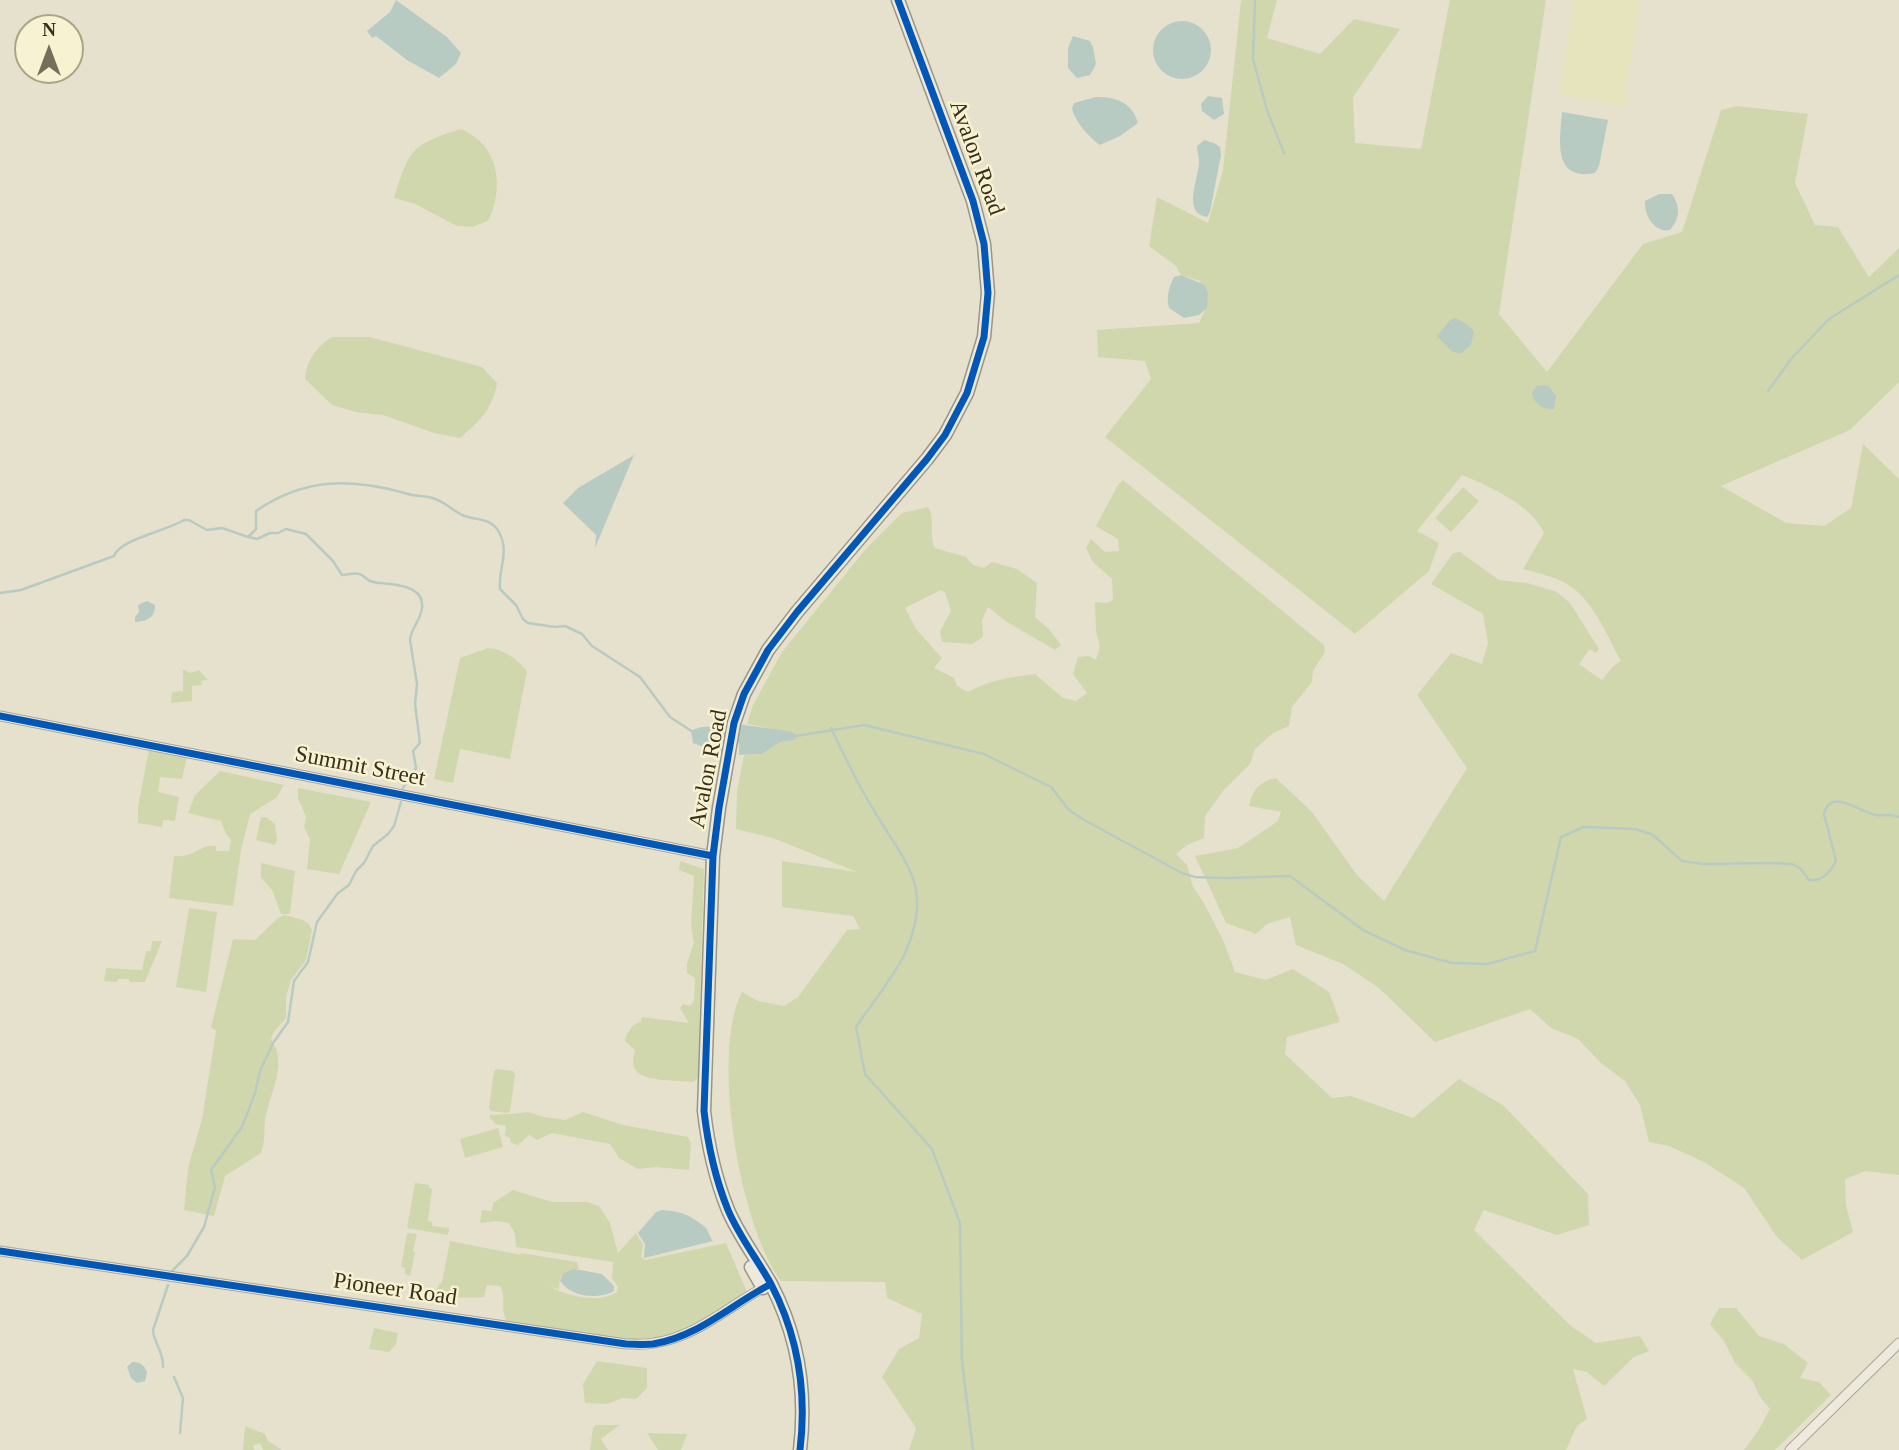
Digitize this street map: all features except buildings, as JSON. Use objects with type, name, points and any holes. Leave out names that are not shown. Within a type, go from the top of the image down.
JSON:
[{"type":"street","name":"Avalon Road","points":[[766,1286],[732,1231],[709,1150],[704,1111],[713,856],[729,742],[744,694],[768,650],[945,435],[967,393],[981,351],[988,293],[982,233],[898,0]]},
{"type":"street","name":"Summit Street","points":[[0,716],[713,856]]},
{"type":"street","name":"Pioneer Road","points":[[0,1251],[626,1344],[653,1344],[678,1337],[710,1322],[766,1286]]},
{"type":"street","points":[[766,1286],[794,1343],[799,1367],[802,1409],[800,1450]]},
{"type":"street","points":[[1790,1450],[1899,1343]]},
{"type":"shaded area","points":[[396,0],[447,37],[461,53],[456,64],[439,78],[407,60],[376,36],[372,38],[367,31],[390,12]]},
{"type":"shaded area","points":[[1573,0],[1640,0],[1624,107],[1559,94]]},
{"type":"shaded area","points":[[1182,21],[1193,23],[1206,34],[1211,50],[1209,61],[1198,74],[1182,79],[1171,77],[1158,66],[1153,50],[1155,39],[1166,26]]},
{"type":"shaded area","points":[[1073,36],[1090,41],[1093,47],[1096,64],[1090,75],[1077,78],[1068,68],[1068,48]]},
{"type":"shaded area","points":[[1208,96],[1222,98],[1224,114],[1214,120],[1202,111],[1201,104]]},
{"type":"shaded area","points":[[1096,97],[1122,102],[1132,110],[1138,123],[1120,136],[1100,145],[1083,129],[1072,108],[1074,103]]},
{"type":"shaded area","points":[[1562,112],[1608,120],[1599,166],[1595,173],[1581,174],[1571,171],[1565,165],[1560,146]]},
{"type":"shaded area","points":[[1204,140],[1220,147],[1221,155],[1207,217],[1199,214],[1193,203],[1199,163],[1197,146]]},
{"type":"shaded area","points":[[1659,194],[1672,194],[1677,204],[1676,221],[1670,230],[1655,226],[1646,212],[1645,201]]},
{"type":"shaded area","points":[[1181,275],[1205,285],[1208,293],[1207,308],[1199,315],[1184,318],[1169,308],[1171,284],[1174,277]]},
{"type":"shaded area","points":[[1455,318],[1474,331],[1471,345],[1460,354],[1451,351],[1437,336],[1450,320]]},
{"type":"shaded area","points":[[1537,386],[1549,386],[1556,396],[1554,409],[1542,407],[1534,399],[1532,392]]},
{"type":"shaded area","points":[[634,455],[595,548],[596,535],[563,503],[578,488]]},
{"type":"shaded area","points":[[147,601],[155,605],[154,613],[146,620],[135,622],[139,612],[138,605]]},
{"type":"shaded area","points":[[729,723],[789,731],[796,737],[795,740],[781,742],[762,754],[739,755],[739,743],[724,744],[722,754],[693,743],[691,731]]},
{"type":"shaded area","points":[[662,1210],[685,1214],[695,1219],[705,1227],[713,1241],[644,1258],[645,1244],[638,1233],[656,1212]]},
{"type":"shaded area","points":[[574,1269],[602,1274],[614,1286],[614,1291],[592,1296],[570,1290],[560,1280],[564,1273]]},
{"type":"shaded area","points":[[132,1362],[140,1363],[145,1368],[145,1381],[137,1383],[131,1378],[127,1367]]},
{"type":"green space","points":[[1241,0],[1277,0],[1267,38],[1320,54],[1354,19],[1400,29],[1353,97],[1355,143],[1421,149],[1450,0],[1546,0],[1499,314],[1547,372],[1643,244],[1682,232],[1721,110],[1737,106],[1808,114],[1795,183],[1815,225],[1838,227],[1869,277],[1899,248],[1899,382],[1850,430],[1721,486],[1786,523],[1824,526],[1851,508],[1863,444],[1899,479],[1899,1175],[1865,1171],[1845,1179],[1846,1205],[1853,1232],[1802,1260],[1777,1237],[1744,1188],[1704,1162],[1669,1146],[1649,1142],[1640,1105],[1625,1081],[1601,1063],[1578,1039],[1551,1028],[1530,1009],[1435,1042],[1379,988],[1343,964],[1296,945],[1290,917],[1267,924],[1256,934],[1226,923],[1195,856],[1238,848],[1278,821],[1281,812],[1249,806],[1258,787],[1276,778],[1312,812],[1357,875],[1384,901],[1467,768],[1417,695],[1451,653],[1482,664],[1488,643],[1483,614],[1431,584],[1453,553],[1460,552],[1499,580],[1527,583],[1557,592],[1570,603],[1599,649],[1596,653],[1590,649],[1579,664],[1602,680],[1613,666],[1621,661],[1599,620],[1579,593],[1559,580],[1523,569],[1544,533],[1538,523],[1509,498],[1462,475],[1417,531],[1439,543],[1429,571],[1355,634],[1105,437],[1151,379],[1145,361],[1098,357],[1097,330],[1199,323],[1207,306],[1200,281],[1181,275],[1176,266],[1149,246],[1157,197],[1208,223],[1223,170]]},
{"type":"green space","points":[[461,129],[484,145],[491,156],[497,181],[488,221],[472,227],[457,226],[415,204],[394,198],[404,169],[414,151],[431,140]]},
{"type":"green space","points":[[331,337],[370,337],[482,367],[497,383],[492,401],[479,420],[460,438],[434,433],[383,415],[356,412],[332,405],[305,379],[313,355]]},
{"type":"green space","points":[[1123,480],[1324,645],[1325,652],[1313,671],[1312,682],[1292,707],[1289,726],[1273,733],[1255,749],[1250,764],[1223,791],[1205,816],[1204,838],[1187,845],[1176,854],[1187,865],[1193,887],[1224,942],[1235,972],[1266,980],[1293,969],[1329,992],[1340,1022],[1287,1037],[1285,1054],[1332,1098],[1351,1096],[1413,1118],[1459,1079],[1504,1106],[1588,1194],[1589,1225],[1557,1235],[1484,1210],[1474,1230],[1571,1326],[1596,1343],[1640,1336],[1649,1351],[1634,1357],[1604,1386],[1587,1372],[1573,1369],[1587,1419],[1577,1426],[1566,1450],[909,1450],[916,1428],[882,1377],[899,1349],[919,1338],[922,1314],[887,1298],[885,1282],[781,1281],[766,1256],[742,1182],[734,1139],[729,1096],[729,1055],[733,1020],[742,992],[758,1001],[784,1006],[798,997],[847,930],[860,929],[853,916],[782,907],[782,861],[857,872],[773,838],[736,829],[737,791],[744,755],[762,754],[781,742],[795,740],[794,733],[747,724],[753,705],[782,652],[865,550],[902,513],[928,507],[935,548],[966,557],[973,565],[984,568],[992,562],[1017,569],[1037,583],[1035,617],[1061,645],[1055,650],[1007,622],[988,607],[982,620],[983,637],[972,644],[942,642],[940,631],[951,611],[945,592],[941,590],[905,608],[916,629],[942,658],[934,668],[954,678],[957,686],[968,692],[1000,680],[1035,674],[1063,698],[1076,701],[1087,693],[1073,674],[1078,657],[1089,656],[1096,660],[1100,647],[1096,631],[1095,602],[1107,603],[1113,600],[1112,579],[1093,562],[1086,548],[1091,539],[1105,552],[1119,551],[1118,539],[1096,526]]},
{"type":"green space","points":[[1463,487],[1479,501],[1451,532],[1435,518]]},
{"type":"green space","points":[[488,648],[510,655],[527,671],[510,759],[460,749],[453,783],[434,779],[460,658]]},
{"type":"green space","points":[[183,669],[190,673],[199,670],[208,680],[201,681],[202,685],[192,686],[192,701],[171,703],[172,692],[183,691]]},
{"type":"green space","points":[[149,749],[187,757],[182,779],[160,777],[158,792],[179,797],[175,821],[163,820],[162,827],[138,823],[138,807]]},
{"type":"green space","points":[[220,771],[284,785],[276,798],[250,814],[241,850],[233,906],[169,898],[174,856],[187,855],[210,846],[216,846],[216,851],[229,851],[231,840],[221,821],[188,813],[195,795]]},
{"type":"green space","points":[[298,788],[371,802],[339,874],[307,869],[310,839],[304,827],[306,817],[298,798]]},
{"type":"green space","points":[[261,817],[266,817],[275,824],[275,845],[256,840]]},
{"type":"green space","points":[[680,861],[704,869],[698,1078],[694,1082],[661,1080],[637,1072],[633,1061],[635,1050],[625,1041],[630,1029],[641,1022],[642,1017],[689,1023],[680,1008],[683,1004],[690,1006],[694,1001],[695,978],[687,973],[687,963],[694,943],[691,925],[694,876],[679,870]]},
{"type":"green space","points":[[261,863],[295,871],[290,914],[281,914],[272,890],[261,878]]},
{"type":"green space","points":[[189,908],[217,912],[206,992],[176,987]]},
{"type":"green space","points":[[285,915],[303,920],[312,930],[306,960],[291,980],[286,997],[286,1018],[271,1039],[276,1049],[278,1069],[267,1110],[261,1153],[225,1176],[214,1216],[184,1210],[188,1168],[202,1119],[216,1031],[211,1027],[233,939],[255,940],[278,918]]},
{"type":"green space","points":[[152,941],[162,941],[145,982],[130,982],[129,979],[104,981],[106,968],[142,970],[146,951],[151,951]]},
{"type":"green space","points":[[494,1071],[513,1071],[515,1075],[510,1111],[507,1113],[491,1111],[489,1108]]},
{"type":"green space","points":[[528,1112],[565,1120],[583,1112],[623,1125],[688,1137],[691,1144],[689,1170],[657,1167],[638,1169],[619,1158],[610,1144],[552,1133],[537,1140],[529,1135],[518,1145],[511,1143],[510,1138],[505,1136],[506,1126],[496,1124],[490,1118],[490,1115]]},
{"type":"green space","points":[[498,1128],[503,1147],[465,1158],[460,1139]]},
{"type":"green space","points":[[415,1183],[429,1185],[432,1189],[428,1221],[432,1222],[432,1226],[449,1228],[448,1235],[407,1228]]},
{"type":"green space","points":[[513,1190],[552,1202],[587,1202],[599,1206],[610,1223],[618,1253],[636,1233],[643,1245],[641,1257],[645,1260],[726,1243],[747,1292],[711,1318],[677,1335],[658,1340],[626,1339],[508,1322],[500,1286],[487,1285],[484,1297],[435,1295],[434,1291],[442,1282],[450,1241],[521,1255],[520,1253],[577,1262],[579,1269],[574,1269],[560,1278],[559,1289],[550,1287],[574,1296],[592,1298],[601,1298],[617,1292],[618,1287],[612,1278],[613,1262],[516,1247],[515,1234],[509,1223],[480,1223],[482,1210],[492,1211],[493,1203]]},
{"type":"green space","points":[[407,1233],[417,1234],[410,1276],[405,1274],[405,1268],[401,1267]]},
{"type":"green space","points":[[1719,1308],[1736,1308],[1759,1336],[1784,1344],[1808,1363],[1800,1378],[1819,1382],[1831,1395],[1775,1450],[1744,1450],[1770,1409],[1710,1324]]},
{"type":"green space","points":[[374,1328],[398,1333],[396,1344],[389,1352],[369,1349]]},
{"type":"green space","points":[[597,1361],[647,1368],[647,1388],[636,1399],[623,1398],[607,1404],[585,1403],[583,1384]]},
{"type":"green space","points":[[596,1425],[620,1425],[601,1439],[608,1450],[590,1450],[593,1428]]},
{"type":"green space","points":[[245,1426],[265,1434],[268,1441],[282,1450],[263,1450],[260,1443],[253,1446],[254,1450],[243,1450]]},
{"type":"green space","points":[[647,1433],[687,1434],[681,1450],[658,1450]]},
{"type":"waterway","points":[[1255,0],[1253,59],[1267,110],[1284,153]]},
{"type":"waterway","points":[[1768,391],[1791,359],[1829,319],[1899,275]]},
{"type":"waterway","points":[[0,593],[21,590],[114,556],[118,550],[134,540],[184,520],[207,530],[222,528],[248,537],[256,529],[256,511],[293,492],[311,486],[349,483],[388,489],[432,498],[462,515],[483,520],[496,527],[504,547],[500,589],[516,605],[523,619],[528,623],[565,626],[582,634],[592,646],[640,677],[670,717],[693,732]]},
{"type":"waterway","points":[[249,537],[257,539],[286,529],[306,534],[333,561],[342,575],[357,573],[371,581],[405,587],[418,594],[422,608],[410,640],[417,684],[415,704],[420,743],[413,751],[416,768],[403,788]]},
{"type":"waterway","points":[[796,736],[864,725],[984,754],[1051,787],[1069,810],[1182,873],[1195,877],[1227,878],[1290,876],[1363,930],[1405,950],[1452,963],[1487,964],[1535,951],[1561,837],[1584,827],[1635,829],[1653,835],[1682,861],[1704,864],[1792,864],[1800,868],[1809,880],[1814,880],[1826,875],[1836,861],[1824,814],[1833,802],[1847,804],[1870,814],[1899,817]]},
{"type":"waterway","points":[[831,728],[852,772],[906,863],[917,893],[914,929],[902,960],[856,1027],[865,1074],[932,1149],[960,1223],[962,1362],[973,1450]]},
{"type":"waterway","points":[[172,1271],[187,1256],[204,1227],[215,1187],[211,1170],[242,1127],[260,1071],[273,1043],[288,1022],[294,981],[308,962],[317,922],[338,893],[349,885],[373,846],[394,826],[401,802]]},
{"type":"waterway","points":[[163,1367],[153,1330],[168,1285]]},
{"type":"waterway","points":[[174,1377],[183,1398],[180,1433]]},
{"type":"cycle path","points":[[800,1450],[801,1386],[794,1344],[771,1284],[728,1210],[716,1174],[704,1111],[713,856],[734,723],[744,694],[768,650],[797,612],[945,435],[967,393],[984,337],[988,293],[984,244],[973,201],[898,0]]},
{"type":"cycle path","points":[[0,716],[713,856]]},
{"type":"cycle path","points":[[0,1251],[626,1344],[653,1344],[685,1334],[771,1284]]}]
